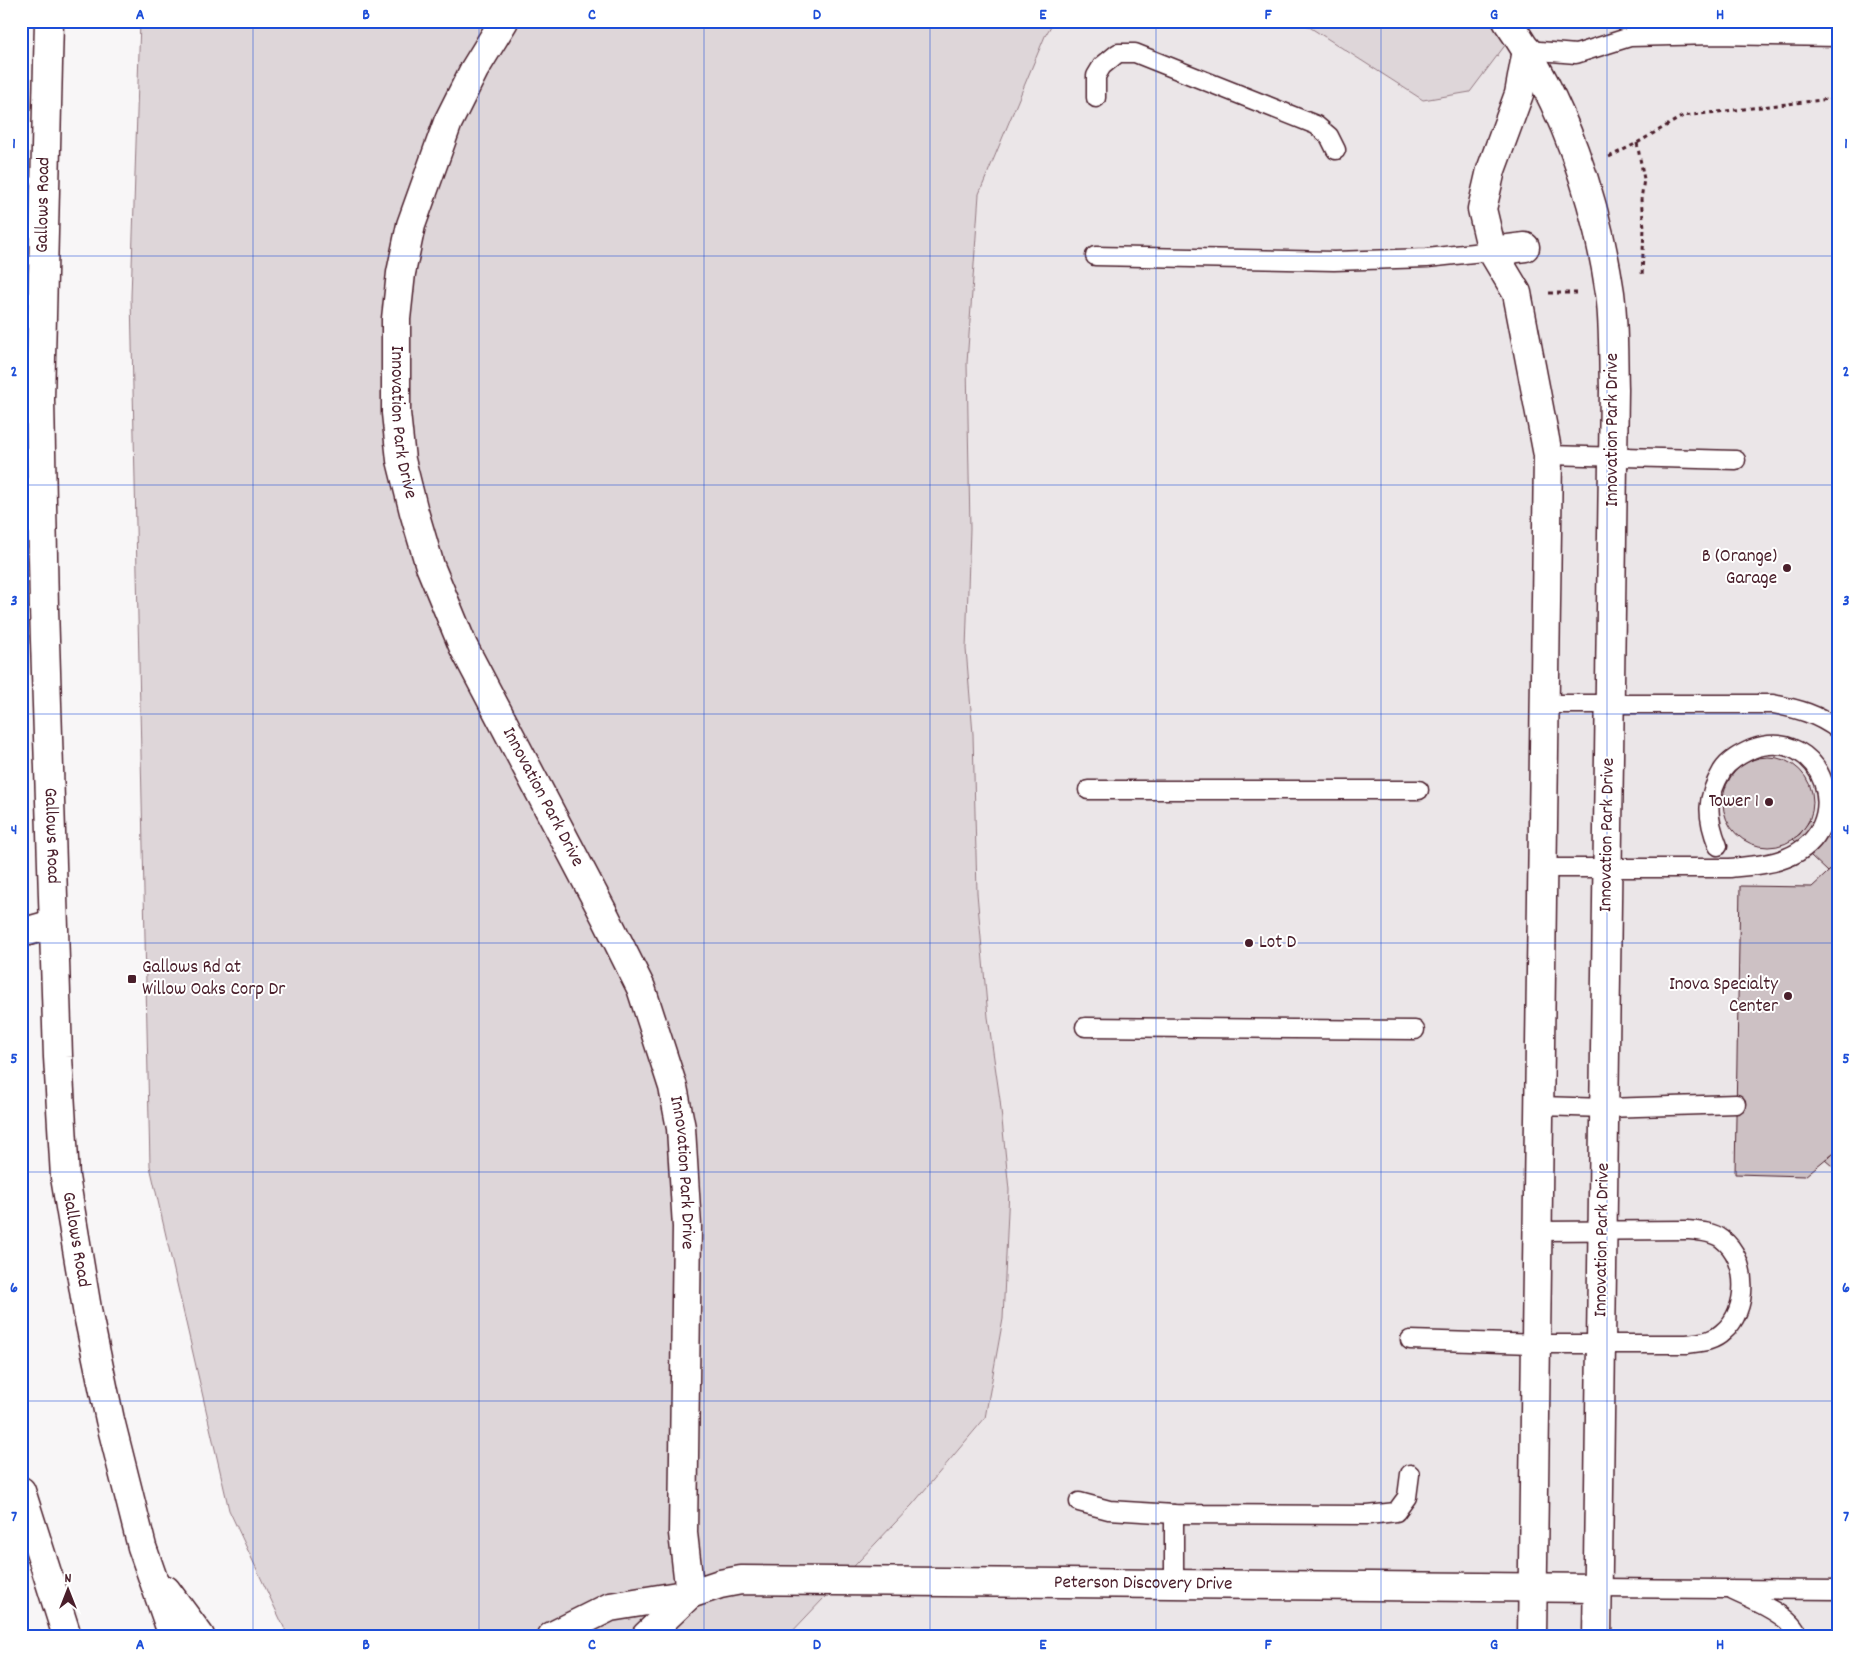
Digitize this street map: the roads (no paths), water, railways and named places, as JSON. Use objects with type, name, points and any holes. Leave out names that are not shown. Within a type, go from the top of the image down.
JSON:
[{"type":"street","name":"Gallows Road","points":[[49,21],[40,400],[53,924],[65,1177],[88,1315],[110,1420],[142,1547],[173,1636]]},
{"type":"street","name":"Innovation Park Drive","points":[[504,21],[474,70],[448,122],[411,225],[401,273],[396,319],[396,413],[401,460],[430,566],[463,646],[641,988],[673,1087],[681,1128],[687,1227],[683,1533],[690,1594]]},
{"type":"street","name":"Innovation Park Drive","points":[[1507,21],[1527,50],[1575,150],[1597,227],[1610,293],[1613,334],[1598,1636]]},
{"type":"street","points":[[1527,50],[1519,94],[1491,170],[1482,209],[1492,250],[1517,293],[1548,456],[1532,1636]]},
{"type":"street","points":[[1492,250],[1525,247]]},
{"type":"street","points":[[21,915],[53,924]]},
{"type":"street","points":[[21,933],[53,924]]},
{"type":"street","points":[[21,1491],[67,1636]]},
{"type":"street","points":[[150,1569],[200,1636]]},
{"type":"street","name":"Peterson Discovery Drive","points":[[552,1636],[610,1607],[690,1594],[720,1584],[741,1580],[1598,1588]]},
{"type":"street","name":"Peterson Discovery Drive","points":[[646,1636],[690,1594]]},
{"type":"lane","points":[[1527,50],[1576,54],[1630,38],[1715,34],[1839,37]]},
{"type":"lane","points":[[1096,98],[1096,76],[1102,66],[1118,53],[1135,53],[1316,125],[1328,136],[1336,150]]},
{"type":"lane","points":[[1095,256],[1334,261],[1427,258],[1492,250]]},
{"type":"lane","points":[[1548,456],[1736,460]]},
{"type":"lane","points":[[1545,704],[1772,704],[1800,710],[1823,719],[1839,730]]},
{"type":"lane","points":[[1543,868],[1730,868],[1759,865],[1787,858],[1811,844],[1826,822],[1830,803],[1826,784],[1816,764],[1800,752],[1781,745],[1760,746],[1745,752],[1727,763],[1714,784],[1709,797],[1708,814],[1712,832],[1718,846]]},
{"type":"lane","points":[[1088,790],[1419,790]]},
{"type":"lane","points":[[1085,1027],[1415,1030]]},
{"type":"lane","points":[[1540,1106],[1604,1108],[1736,1104]]},
{"type":"lane","points":[[1410,1340],[1536,1344],[1687,1344],[1709,1341],[1724,1332],[1735,1319],[1741,1302],[1742,1272],[1735,1252],[1721,1238],[1707,1232],[1688,1230],[1538,1231]]},
{"type":"lane","points":[[1079,1502],[1109,1510],[1174,1514],[1368,1515],[1396,1512],[1407,1498],[1410,1474]]},
{"type":"lane","points":[[1174,1514],[1174,1584]]},
{"type":"lane","points":[[1598,1588],[1839,1590]]},
{"type":"lane","points":[[1728,1589],[1755,1601],[1790,1623],[1798,1636]]},
{"type":"place","name":"B (Orange) Garage","points":[[1787,568]]},
{"type":"place","name":"Tower 1","points":[[1769,802]]},
{"type":"place","name":"Lot D","points":[[1249,943]]},
{"type":"place","name":"Gallows Rd at Willow Oaks Corp Dr","points":[[132,979]]},
{"type":"place","name":"Inova Specialty Center","points":[[1788,996]]}]
